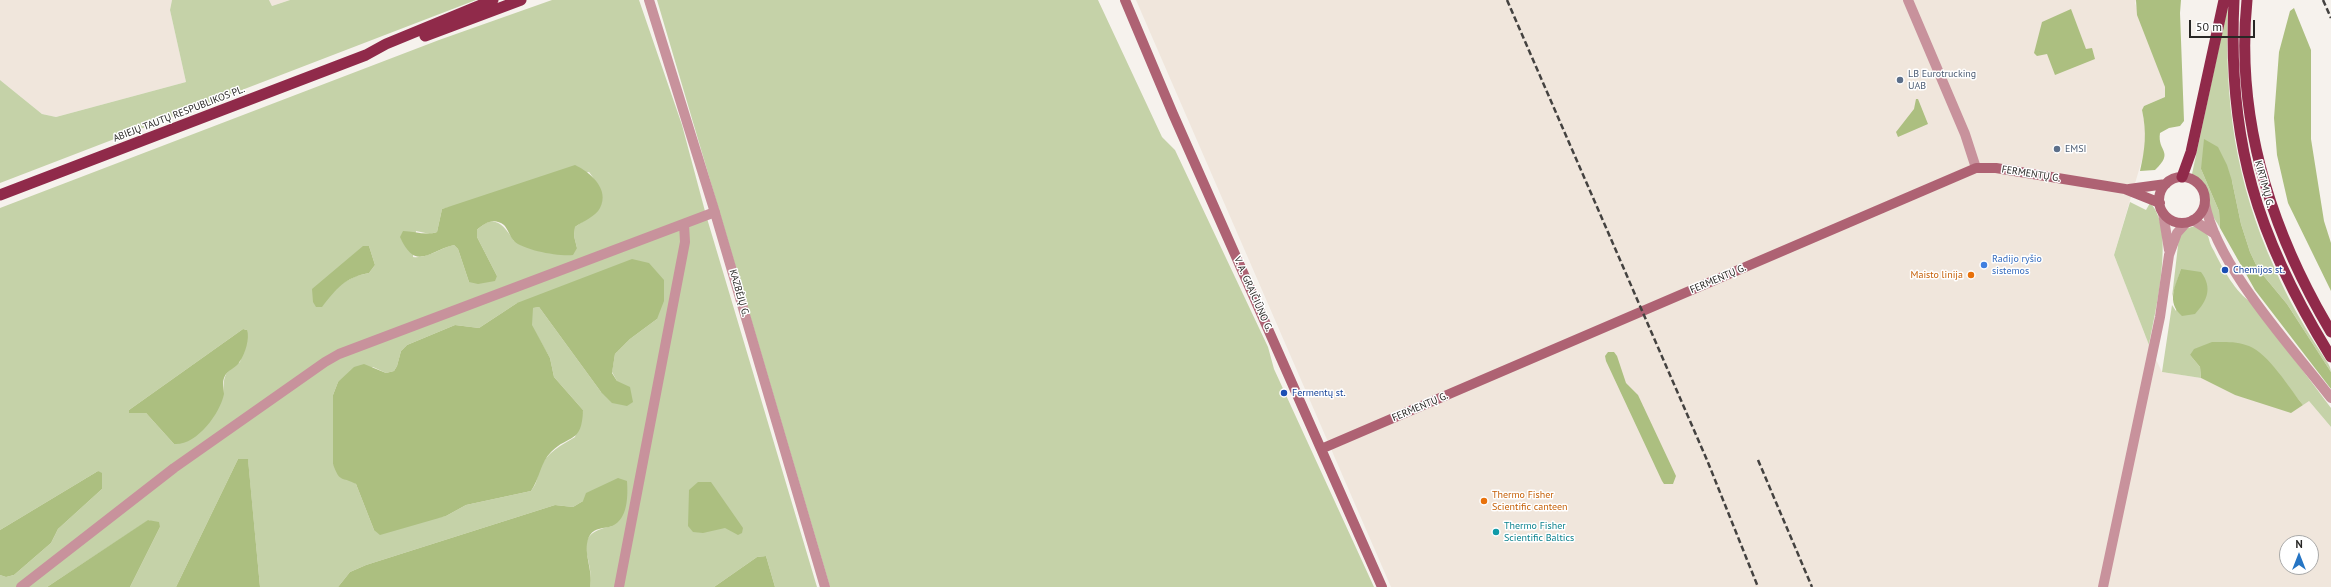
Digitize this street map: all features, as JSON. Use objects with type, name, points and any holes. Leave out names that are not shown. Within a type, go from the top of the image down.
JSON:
[{"type":"highway","name":"ABIEJŲ TAUTŲ RESPUBLIKOS PL.","points":[[0,195],[366,55],[386,44],[493,0]]},
{"type":"highway","name":"ABIEJŲ TAUTŲ RESPUBLIKOS PL.","points":[[366,55],[388,50],[522,0]]},
{"type":"highway","points":[[2182,177],[2191,152],[2224,0]]},
{"type":"highway","name":"KIRTIMŲ G.","points":[[2234,0],[2232,57],[2234,94],[2250,182],[2264,226],[2285,276],[2331,357]]},
{"type":"highway","name":"KIRTIMŲ G.","points":[[2247,0],[2246,75],[2257,155],[2270,202],[2290,258],[2331,332]]},
{"type":"main road","name":"V. A. GRAIČIŪNO G.","points":[[1125,0],[1382,587]]},
{"type":"main road","name":"FERMENTŲ G.","points":[[1321,449],[1976,168],[1996,168],[2125,189],[2166,184]]},
{"type":"main road","points":[[2182,177],[2189,178],[2200,185],[2203,191],[2205,204],[2201,213],[2190,221],[2173,221],[2162,208],[2161,193],[2166,184],[2171,180],[2182,177]]},
{"type":"main road","name":"FERMENTŲ G.","points":[[2125,189],[2162,208]]},
{"type":"street","name":"KAZBĖJŲ G.","points":[[649,0],[715,212],[825,587]]},
{"type":"street","points":[[1908,0],[1965,134],[1976,168]]},
{"type":"street","points":[[2205,204],[2216,234],[2244,286],[2331,398]]},
{"type":"street","points":[[2162,208],[2169,255]]},
{"type":"street","points":[[21,587],[174,468],[325,362],[339,354],[715,212]]},
{"type":"street","points":[[2103,587],[2160,317],[2169,255],[2176,233],[2190,221],[2216,234]]},
{"type":"street","points":[[619,587],[685,242],[684,224]]},
{"type":"shaded area","points":[[0,0],[172,0],[170,10],[186,82],[56,117],[42,114],[0,80]]},
{"type":"shaded area","points":[[269,0],[290,0],[272,6]]},
{"type":"shaded area","points":[[1136,0],[2136,0],[2135,3],[2165,87],[2165,97],[2144,106],[2142,110],[2146,131],[2146,146],[2114,255],[2149,345],[2162,372],[2201,378],[2235,395],[2309,401],[2331,427],[2331,587],[1391,587]]},
{"type":"green space","points":[[172,0],[269,0],[272,6],[290,0],[476,0],[0,183],[0,80],[42,114],[56,117],[186,82],[170,10]]},
{"type":"green space","points":[[552,0],[639,0],[682,125],[706,215],[817,587],[775,587],[766,556],[757,557],[714,587],[590,587],[591,576],[586,549],[587,542],[590,535],[598,530],[612,526],[583,501],[573,507],[555,505],[366,565],[350,572],[338,587],[260,587],[248,460],[238,459],[176,587],[130,587],[160,527],[149,520],[47,587],[0,587],[0,575],[6,577],[14,575],[51,543],[58,529],[102,489],[98,471],[0,530],[0,208],[439,40]],"holes":[[[589,172],[596,182],[602,197],[598,209],[575,227],[574,236],[577,248],[514,241],[506,230],[498,223],[488,222],[483,225],[477,230],[477,237],[497,276],[469,282],[458,249],[454,245],[428,255],[413,257],[416,231],[430,234],[437,232],[442,209]],[[369,246],[375,265],[369,273],[356,276],[339,285]],[[517,303],[657,319],[630,339],[615,354],[612,372],[617,381],[601,392],[539,307],[532,308],[531,325],[550,358],[554,377],[583,410],[575,437],[551,453],[543,462],[534,487],[531,491],[466,505],[446,516],[374,530],[356,484],[333,464],[333,395],[338,382],[373,367],[386,373],[394,371],[401,351],[407,345],[455,325],[479,328]],[[243,329],[247,330],[240,362],[226,374],[224,393],[174,444],[146,413],[129,410]]]},
{"type":"green space","points":[[657,0],[1098,0],[1162,137],[1175,150],[1268,347],[1274,369],[1374,587],[830,587]]},
{"type":"green space","points":[[2136,0],[2181,0],[2180,13],[2184,121],[2180,126],[2169,128],[2160,133],[2161,144],[2165,155],[2161,164],[2155,170],[2140,171],[2145,141],[2142,110],[2144,106],[2165,97],[2165,87],[2137,15]]},
{"type":"green space","points":[[2228,5],[2228,74],[2235,140],[2241,172],[2261,236],[2275,269],[2301,321],[2331,369],[2331,372],[2287,304],[2258,269],[2250,252],[2241,224],[2232,181],[2201,169],[2219,211],[2220,228],[2211,211],[2205,185],[2192,174]]},
{"type":"green space","points":[[2294,8],[2311,50],[2311,139],[2324,221],[2331,243],[2331,291],[2288,203],[2277,155],[2274,118],[2279,52],[2290,11]]},
{"type":"green space","points":[[2071,9],[2086,49],[2092,48],[2095,59],[2055,75],[2047,54],[2037,56],[2034,53],[2042,22]]},
{"type":"green space","points":[[1916,99],[1918,99],[1928,124],[1898,137],[1896,132],[1914,109]]},
{"type":"green space","points":[[2204,139],[2218,147],[2227,165],[2241,224],[2250,252],[2258,269],[2287,304],[2331,372],[2331,389],[2255,290],[2220,228],[2219,211],[2201,169]]},
{"type":"green space","points":[[575,165],[587,172],[597,182],[602,194],[602,201],[600,208],[595,214],[575,227],[574,236],[577,248],[573,255],[551,254],[525,247],[514,241],[504,225],[497,221],[489,222],[477,230],[477,237],[497,276],[495,281],[478,284],[469,282],[458,249],[454,245],[430,254],[417,256],[412,254],[406,248],[400,237],[403,231],[424,233],[437,232],[442,209]]},
{"type":"green space","points":[[2130,202],[2146,210],[2150,203],[2158,215],[2162,231],[2162,271],[2149,345],[2114,255]]},
{"type":"green space","points":[[2195,226],[2207,234],[2211,246],[2230,280],[2240,293],[2252,303],[2331,408],[2331,427],[2309,401],[2303,405],[2267,361],[2190,355],[2200,367],[2201,378],[2162,372],[2172,305],[2176,311],[2181,269],[2172,297],[2179,237],[2185,229]]},
{"type":"green space","points":[[363,246],[369,246],[375,265],[369,273],[347,281],[332,294],[322,307],[316,307],[313,302],[312,289]]},
{"type":"green space","points":[[632,259],[649,263],[664,280],[664,301],[657,319],[630,339],[615,354],[612,373],[617,381],[630,387],[633,402],[627,406],[612,403],[601,392],[539,307],[533,308],[532,325],[550,358],[554,377],[583,410],[582,421],[577,433],[558,446],[547,456],[531,491],[466,505],[446,516],[380,535],[374,530],[356,484],[340,477],[333,464],[333,395],[338,382],[354,367],[364,364],[386,373],[394,371],[401,351],[407,345],[455,325],[479,328],[517,303]]},
{"type":"green space","points":[[2181,269],[2201,272],[2207,283],[2207,294],[2203,304],[2195,314],[2182,316],[2174,305],[2174,288]]},
{"type":"green space","points":[[243,329],[247,330],[248,333],[244,354],[238,364],[225,375],[223,382],[224,394],[218,411],[206,427],[191,440],[174,444],[146,413],[129,413],[129,410]]},
{"type":"green space","points":[[2212,342],[2240,343],[2256,350],[2271,364],[2303,405],[2291,413],[2235,395],[2201,378],[2200,367],[2190,355],[2194,349]]},
{"type":"green space","points":[[1608,352],[1614,352],[1617,356],[1626,383],[1638,395],[1676,476],[1673,484],[1664,484],[1662,481],[1606,361],[1605,356]]},
{"type":"green space","points":[[238,459],[248,459],[260,587],[176,587]]},
{"type":"green space","points":[[98,471],[102,473],[102,489],[58,529],[51,543],[14,575],[6,577],[0,575],[0,530]]},
{"type":"green space","points":[[618,478],[627,481],[626,506],[624,513],[617,523],[612,526],[597,529],[590,535],[587,554],[591,580],[590,587],[338,587],[350,572],[366,565],[555,505],[573,507],[583,501],[586,493]]},
{"type":"green space","points":[[698,482],[711,482],[743,528],[742,533],[738,535],[725,528],[703,533],[693,532],[688,526],[689,490]]},
{"type":"green space","points":[[148,520],[159,522],[160,527],[130,587],[47,587]]},
{"type":"green space","points":[[766,556],[775,587],[714,587],[757,557]]},
{"type":"railway","points":[[1507,0],[1707,460],[1758,587]]},
{"type":"railway","points":[[2323,0],[2331,18]]},
{"type":"railway","points":[[1758,460],[1812,587]]},
{"type":"place","name":"LB Eurotrucking UAB","points":[[1900,80]]},
{"type":"place","name":"EMSI","points":[[2057,149]]},
{"type":"place","name":"Radijo ryšio sistemos","points":[[1984,265]]},
{"type":"place","name":"Chemijos st.","points":[[2225,270]]},
{"type":"place","name":"Maisto linija","points":[[1971,275]]},
{"type":"place","name":"Fermentų st.","points":[[1284,393]]},
{"type":"place","name":"Thermo Fisher Scientific canteen","points":[[1484,501]]},
{"type":"place","name":"Thermo Fisher Scientific Baltics","points":[[1496,532]]}]
